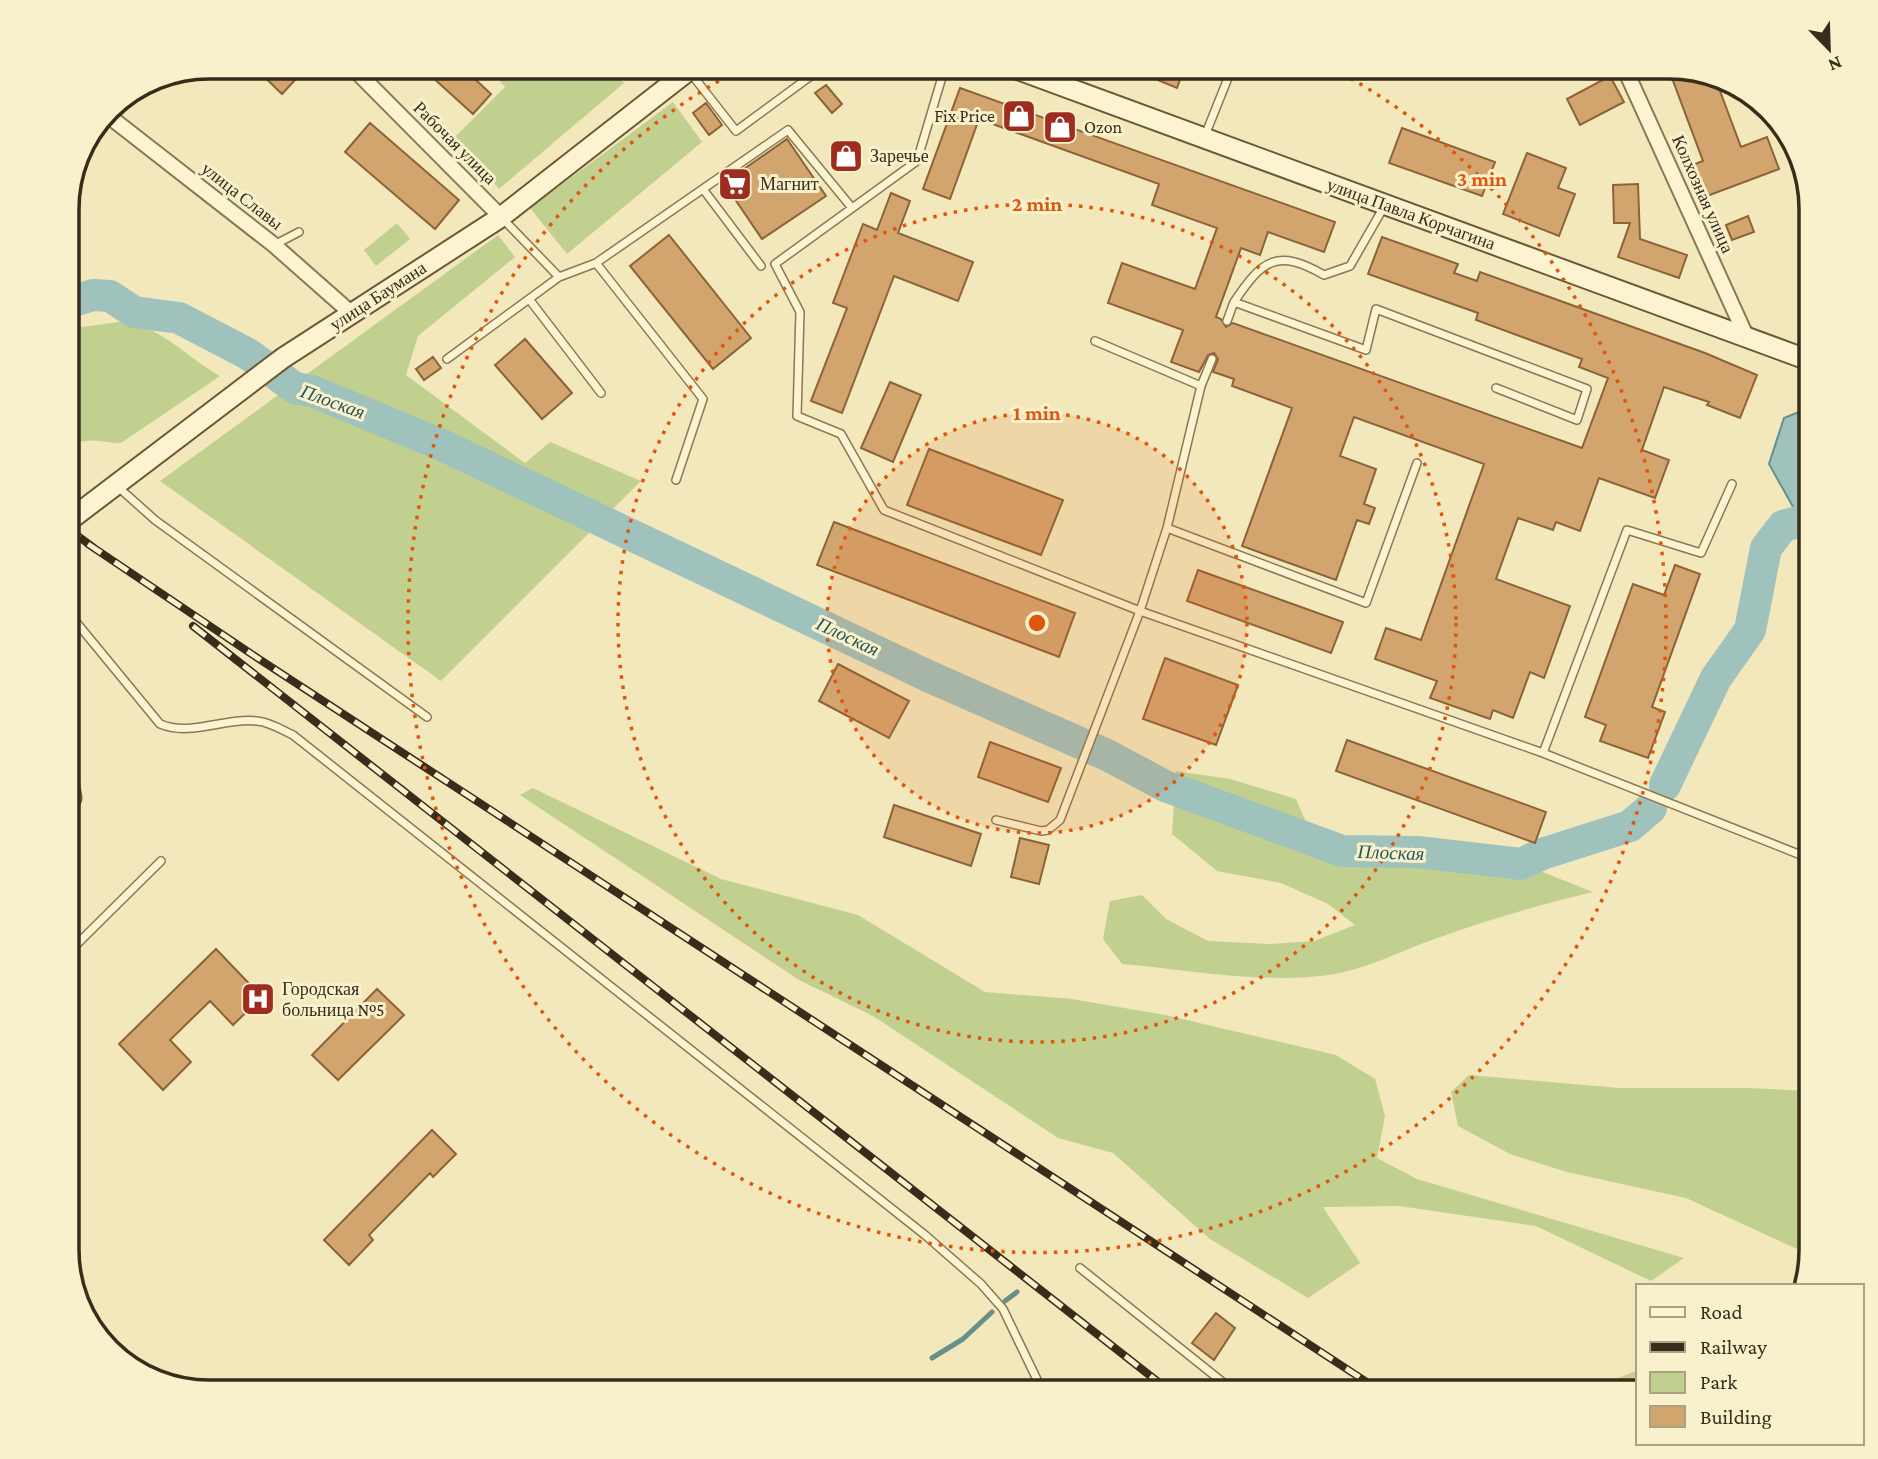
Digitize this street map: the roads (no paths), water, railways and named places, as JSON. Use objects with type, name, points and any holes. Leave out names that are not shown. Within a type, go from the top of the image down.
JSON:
[{"type":"main road","name":"улица Баумана","points":[[79,512],[283,358],[501,217],[677,79]]},
{"type":"main road","name":"улица Павла Корчагина","points":[[1046,79],[1799,357]]},
{"type":"street","name":"Рабочая улица","points":[[365,79],[501,217]]},
{"type":"street","name":"Колхозная улица","points":[[1630,79],[1746,337]]},
{"type":"street","name":"улица Славы","points":[[114,120],[274,245],[351,313]]},
{"type":"lane","points":[[699,79],[736,131],[806,79]]},
{"type":"lane","points":[[941,79],[917,161],[775,264],[800,312],[797,416],[841,434],[884,510],[1140,611],[1543,753],[1799,854]]},
{"type":"lane","points":[[1204,138],[1228,79]]},
{"type":"lane","points":[[447,359],[559,277],[596,262],[789,130],[852,208]]},
{"type":"lane","points":[[703,189],[761,266]]},
{"type":"lane","points":[[1227,321],[1234,302],[1253,273],[1271,263],[1299,260],[1324,275],[1350,266],[1385,205]]},
{"type":"lane","points":[[501,217],[559,277]]},
{"type":"lane","points":[[274,245],[299,232]]},
{"type":"lane","points":[[596,262],[703,399],[676,480]]},
{"type":"lane","points":[[528,299],[601,393]]},
{"type":"lane","points":[[1234,302],[1366,350],[1376,309],[1587,389],[1577,419],[1496,388]]},
{"type":"lane","points":[[1095,341],[1201,386]]},
{"type":"lane","points":[[996,820],[1041,831],[1053,827],[1066,808],[1089,737],[1140,611],[1167,528],[1201,386],[1212,359]]},
{"type":"lane","points":[[1167,528],[1366,603],[1417,463]]},
{"type":"lane","points":[[114,484],[155,520],[428,717]]},
{"type":"lane","points":[[1543,753],[1627,530],[1701,553],[1732,484]]},
{"type":"lane","points":[[79,626],[160,724],[180,729],[223,722],[260,721],[293,735],[925,1235],[981,1284],[1003,1309],[1037,1380]]},
{"type":"lane","points":[[79,942],[162,860]]},
{"type":"lane","points":[[1080,1268],[1220,1380]]},
{"type":"water","points":[[1799,412],[1799,517],[1769,464],[1784,418]]},
{"type":"waterway","name":"Плоская","points":[[79,299],[93,295],[110,296],[134,312],[179,318],[248,354],[295,388],[312,391],[444,446],[928,676],[1107,755],[1165,786],[1342,851],[1418,852],[1521,864],[1542,854],[1630,826],[1651,808]]},
{"type":"waterway","name":"Плоская","points":[[1665,785],[1716,678],[1750,630],[1766,548],[1783,526],[1799,522]]},
{"type":"waterway","points":[[1005,1301],[1017,1292]]},
{"type":"waterway","points":[[932,1358],[963,1339],[992,1312]]},
{"type":"railway","points":[[79,537],[94,548]]},
{"type":"railway","points":[[88,544],[256,657],[1364,1380]]},
{"type":"railway","points":[[193,626],[1156,1380]]},
{"type":"place","name":"Fix Price","points":[[1019,116]]},
{"type":"place","name":"Ozon","points":[[1060,127]]},
{"type":"place","name":"Заречье","points":[[846,156]]},
{"type":"place","name":"Магнит","points":[[735,184]]},
{"type":"place","name":"Городская больница №5","points":[[258,999]]}]
